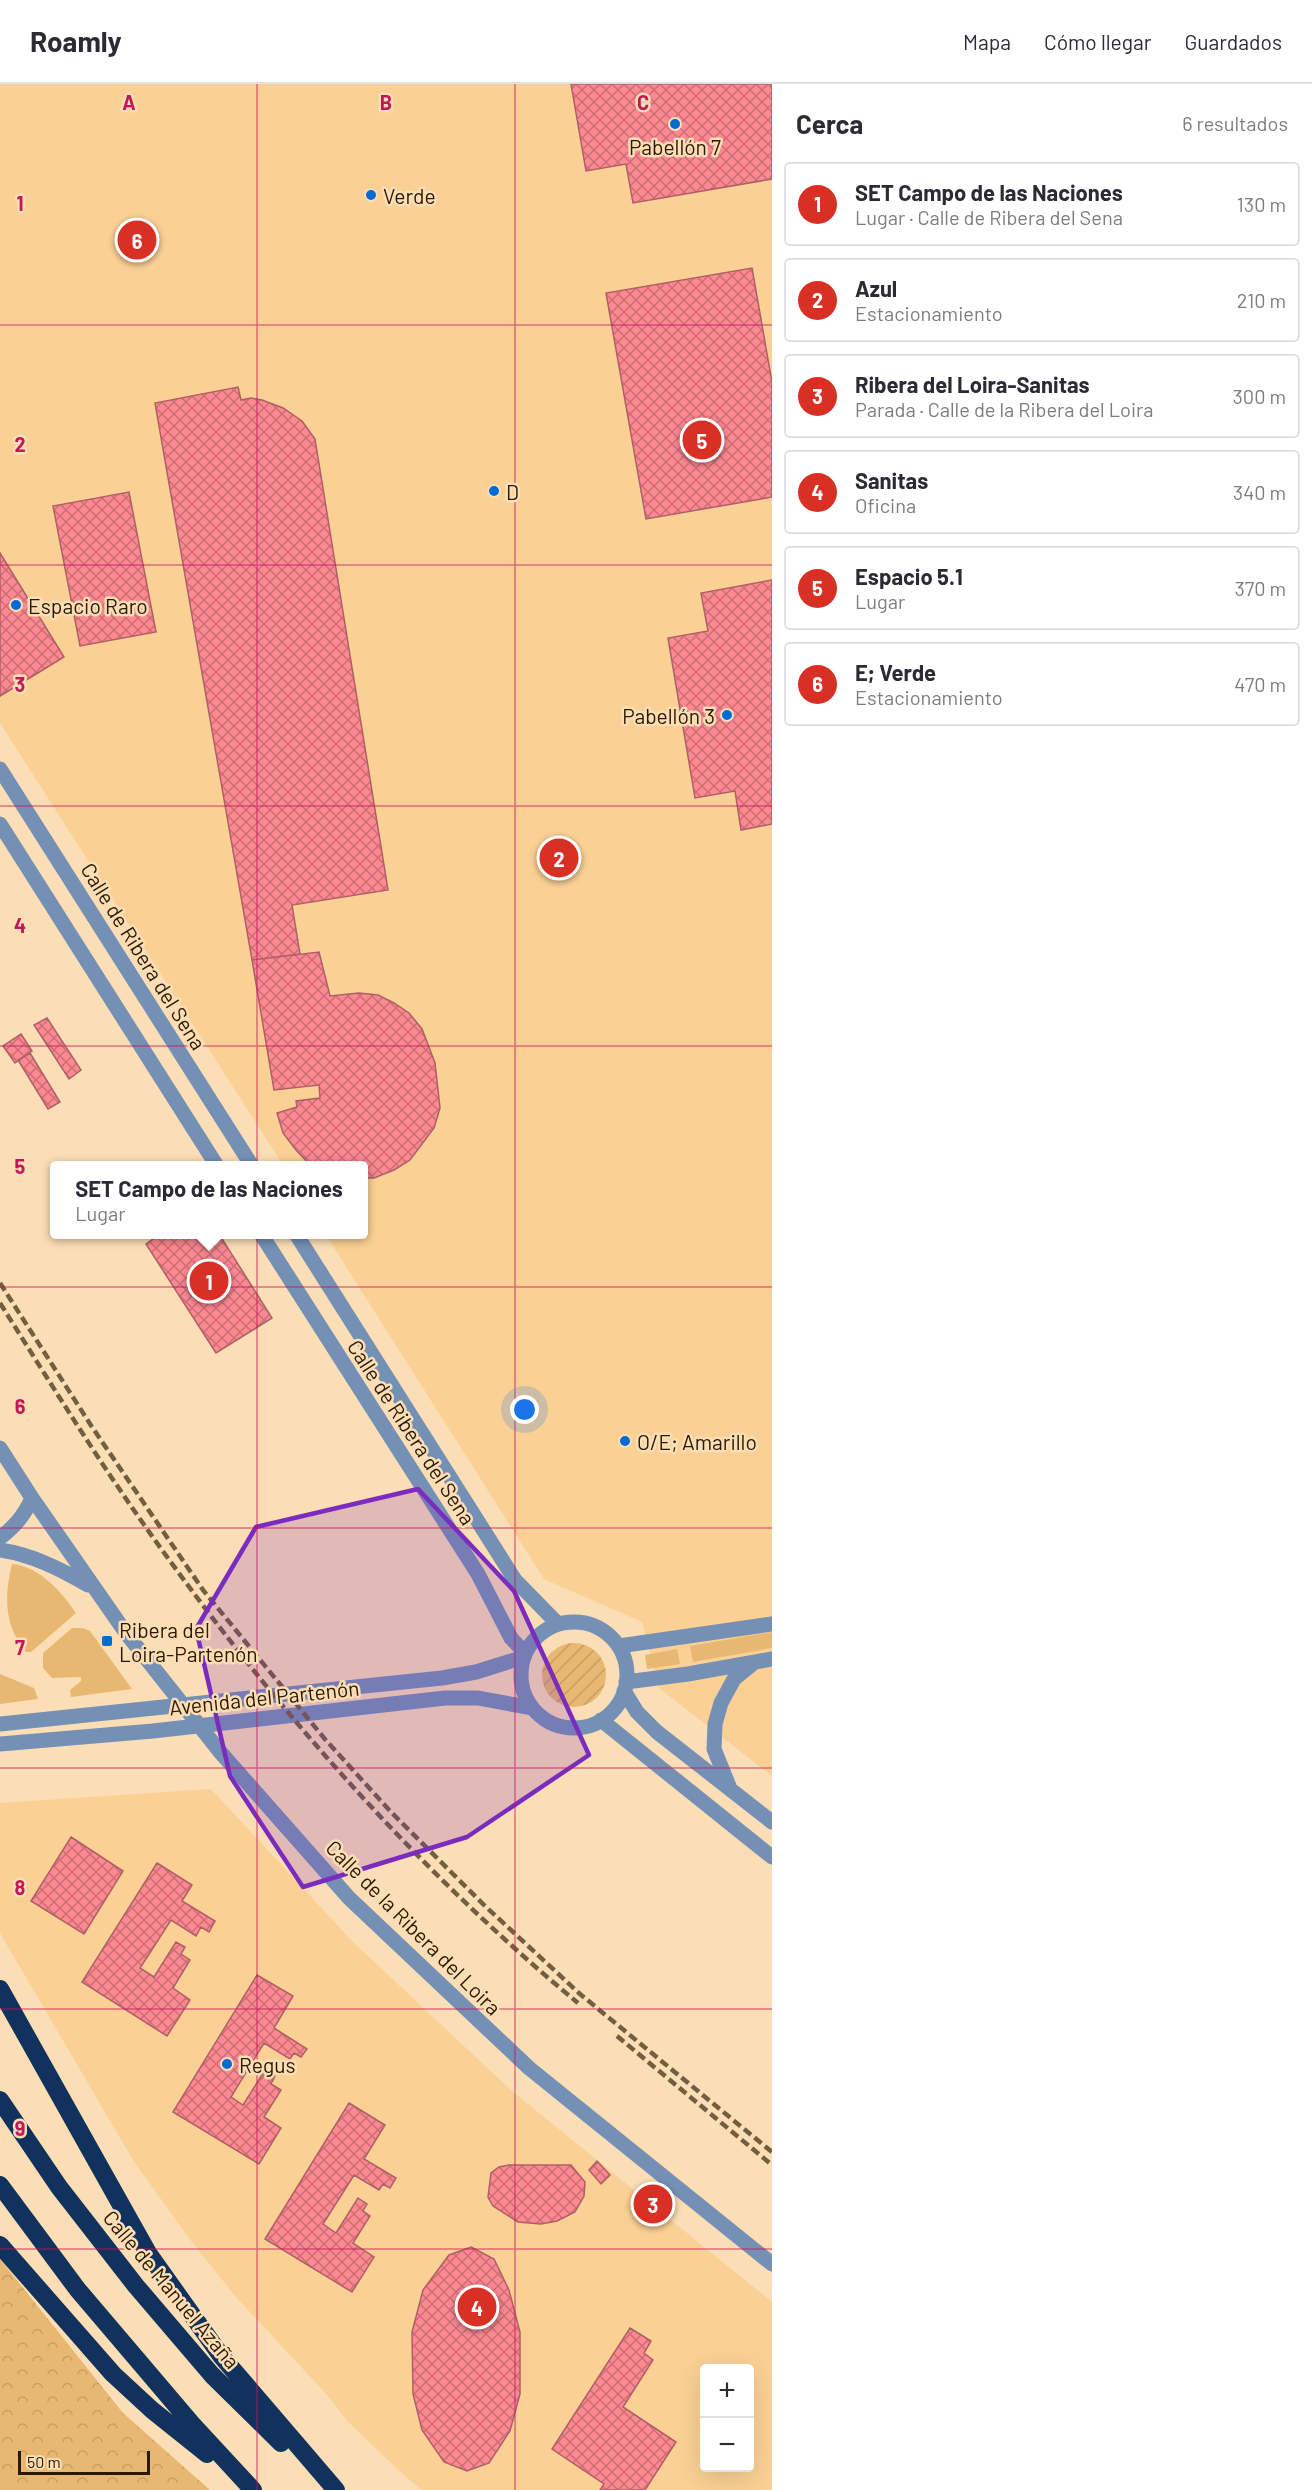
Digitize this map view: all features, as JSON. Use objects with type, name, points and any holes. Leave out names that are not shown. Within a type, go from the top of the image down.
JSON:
[{"type":"highway","points":[[0,1989],[148,2253],[222,2357],[336,2490]]},
{"type":"highway","name":"Calle de Manuel Azaña","points":[[0,2100],[59,2187],[166,2322],[212,2375],[330,2490]]},
{"type":"highway","points":[[0,2185],[78,2290],[192,2424],[252,2490]]},
{"type":"highway","points":[[0,2245],[113,2374],[152,2410],[252,2490]]},
{"type":"street","name":"Calle de Ribera del Sena","points":[[0,769],[249,1161]]},
{"type":"street","points":[[0,824],[215,1161]]},
{"type":"street","name":"Calle de Ribera del Sena","points":[[264,1239],[467,1557],[490,1595],[511,1638],[525,1655]]},
{"type":"street","name":"Calle de Ribera del Sena","points":[[299,1239],[515,1580],[558,1624]]},
{"type":"street","name":"Calle de la Ribera del Loira","points":[[0,1448],[126,1633],[220,1753],[349,1898],[529,2068],[772,2264]]},
{"type":"street","points":[[0,1472],[24,1484]]},
{"type":"street","points":[[0,1538],[16,1526],[25,1515],[32,1498]]},
{"type":"street","points":[[0,1550],[21,1553],[51,1564],[93,1587]]},
{"type":"street","points":[[575,1622],[592,1625],[607,1633],[619,1646],[626,1663],[625,1686],[615,1708],[601,1720],[586,1726],[570,1727],[554,1724],[532,1708],[523,1689],[521,1672],[525,1655],[539,1635],[558,1624],[575,1622]]},
{"type":"street","points":[[619,1646],[772,1624]]},
{"type":"street","name":"Avenida del Partenón","points":[[0,1724],[442,1678],[476,1672],[525,1655]]},
{"type":"street","points":[[625,1686],[772,1659]]},
{"type":"street","points":[[729,1786],[714,1749],[715,1724],[721,1703],[735,1679],[755,1662]]},
{"type":"street","points":[[625,1686],[637,1713],[657,1732],[729,1786],[772,1822]]},
{"type":"street","name":"Avenida del Partenón","points":[[0,1744],[153,1731],[444,1698],[478,1698],[532,1708]]},
{"type":"street","points":[[601,1720],[772,1857]]},
{"type":"highlighted area","points":[[418,1489],[514,1591],[589,1755],[467,1837],[303,1887],[230,1776],[196,1629],[256,1527]]},
{"type":"shaded area","points":[[0,84],[772,84],[772,1776],[659,1688],[642,1622],[544,1579],[329,1239],[368,1239],[368,1161],[280,1161],[0,723]]},
{"type":"shaded area","points":[[211,1789],[353,1942],[512,2091],[772,2302],[772,2490],[422,2490],[348,2422],[328,2396],[236,2297],[191,2241],[133,2160],[0,1933],[0,1803]]},
{"type":"green space","points":[[12,1564],[32,1570],[49,1581],[76,1613],[31,1652],[26,1652],[19,1642],[10,1621],[7,1599]]},
{"type":"green space","points":[[72,1628],[83,1628],[90,1631],[132,1689],[71,1697],[70,1690],[81,1681],[81,1677],[52,1678],[43,1668],[43,1653]]},
{"type":"green space","points":[[772,1632],[772,1648],[693,1662],[690,1646]]},
{"type":"green space","points":[[574,1643],[597,1652],[606,1675],[597,1698],[574,1707],[551,1698],[542,1675],[551,1652]]},
{"type":"green space","points":[[677,1649],[680,1664],[647,1669],[645,1655]]},
{"type":"green space","points":[[0,1674],[34,1688],[38,1699],[0,1704]]},
{"type":"green space","points":[[0,2259],[123,2413],[210,2490],[0,2490]]},
{"type":"building","name":"Pabellón 7","points":[[571,84],[772,84],[772,179],[633,203],[626,164],[586,171]]},
{"type":"building","points":[[752,268],[772,382],[772,497],[646,519],[606,293]]},
{"type":"building","points":[[238,387],[241,400],[251,398],[262,400],[283,408],[302,421],[315,439],[388,890],[292,905],[300,954],[252,960],[155,403]]},
{"type":"building","points":[[129,492],[156,632],[80,646],[53,506]]},
{"type":"building","name":"Espacio Raro","points":[[0,553],[64,657],[0,696]]},
{"type":"building","name":"Pabellón 3","points":[[772,580],[772,824],[741,830],[735,791],[695,798],[668,638],[708,631],[701,593]]},
{"type":"building","points":[[319,952],[330,996],[359,993],[378,995],[409,1013],[422,1029],[435,1063],[440,1108],[434,1128],[410,1160],[394,1170],[368,1178],[368,1161],[306,1161],[296,1150],[283,1133],[277,1113],[297,1107],[296,1101],[320,1098],[319,1085],[274,1090],[252,960]]},
{"type":"building","points":[[47,1018],[81,1070],[69,1079],[34,1025]]},
{"type":"building","points":[[21,1034],[32,1051],[15,1063],[3,1046]]},
{"type":"building","points":[[30,1053],[60,1102],[48,1109],[18,1060]]},
{"type":"building","points":[[153,1239],[222,1239],[272,1318],[216,1353],[146,1244]]},
{"type":"building","points":[[71,1837],[123,1871],[84,1934],[31,1901]]},
{"type":"building","points":[[157,1863],[192,1885],[182,1901],[215,1921],[209,1932],[201,1927],[196,1936],[171,1920],[140,1968],[154,1977],[176,1942],[185,1947],[181,1954],[190,1960],[173,1988],[190,2000],[167,2036],[82,1982]]},
{"type":"building","name":"Regus","points":[[257,1975],[293,1996],[274,2028],[307,2049],[301,2057],[294,2053],[290,2059],[264,2043],[231,2097],[243,2105],[265,2070],[275,2076],[271,2084],[281,2090],[264,2117],[281,2128],[259,2164],[173,2112]]},
{"type":"building","points":[[349,2103],[385,2125],[364,2159],[396,2178],[390,2188],[383,2184],[379,2190],[354,2175],[323,2224],[336,2233],[358,2198],[367,2204],[363,2211],[370,2216],[353,2243],[374,2257],[352,2292],[265,2239]]},
{"type":"building","points":[[597,2161],[610,2175],[601,2184],[589,2170]]},
{"type":"building","points":[[571,2165],[585,2182],[584,2196],[575,2212],[557,2221],[541,2224],[518,2222],[493,2206],[488,2197],[491,2173],[499,2167]]},
{"type":"building","points":[[471,2247],[494,2259],[509,2290],[520,2332],[520,2394],[510,2431],[489,2463],[467,2471],[444,2462],[422,2430],[413,2394],[412,2332],[423,2290],[449,2255]]},
{"type":"building","points":[[630,2328],[651,2341],[644,2353],[653,2360],[623,2407],[676,2442],[645,2490],[600,2490],[604,2484],[552,2449]]},
{"type":"railway","points":[[0,1283],[92,1427],[203,1590],[324,1738],[391,1812],[485,1906],[580,1994],[772,2152]]},
{"type":"railway","points":[[0,1303],[86,1439],[140,1519],[188,1585],[289,1714],[343,1776],[456,1894],[578,2003]]},
{"type":"railway","points":[[617,2036],[772,2165]]},
{"type":"place","name":"Pabellón 7","points":[[675,124]]},
{"type":"place","name":"Verde","points":[[371,195]]},
{"type":"place","name":"E; Verde","points":[[137,240]]},
{"type":"place","name":"Espacio 5.1","points":[[702,440]]},
{"type":"place","name":"D","points":[[494,491]]},
{"type":"place","name":"Espacio Raro","points":[[16,605]]},
{"type":"place","name":"Pabellón 3","points":[[727,715]]},
{"type":"place","name":"Azul","points":[[559,858]]},
{"type":"place","name":"SET Campo de las Naciones","points":[[209,1281]]},
{"type":"place","name":"O/E; Amarillo","points":[[625,1441]]},
{"type":"place","name":"Ribera del Loira-Partenón","points":[[107,1641]]},
{"type":"place","name":"Regus","points":[[227,2064]]},
{"type":"place","name":"Ribera del Loira-Sanitas","points":[[653,2204]]},
{"type":"place","name":"Sanitas","points":[[477,2307]]}]
